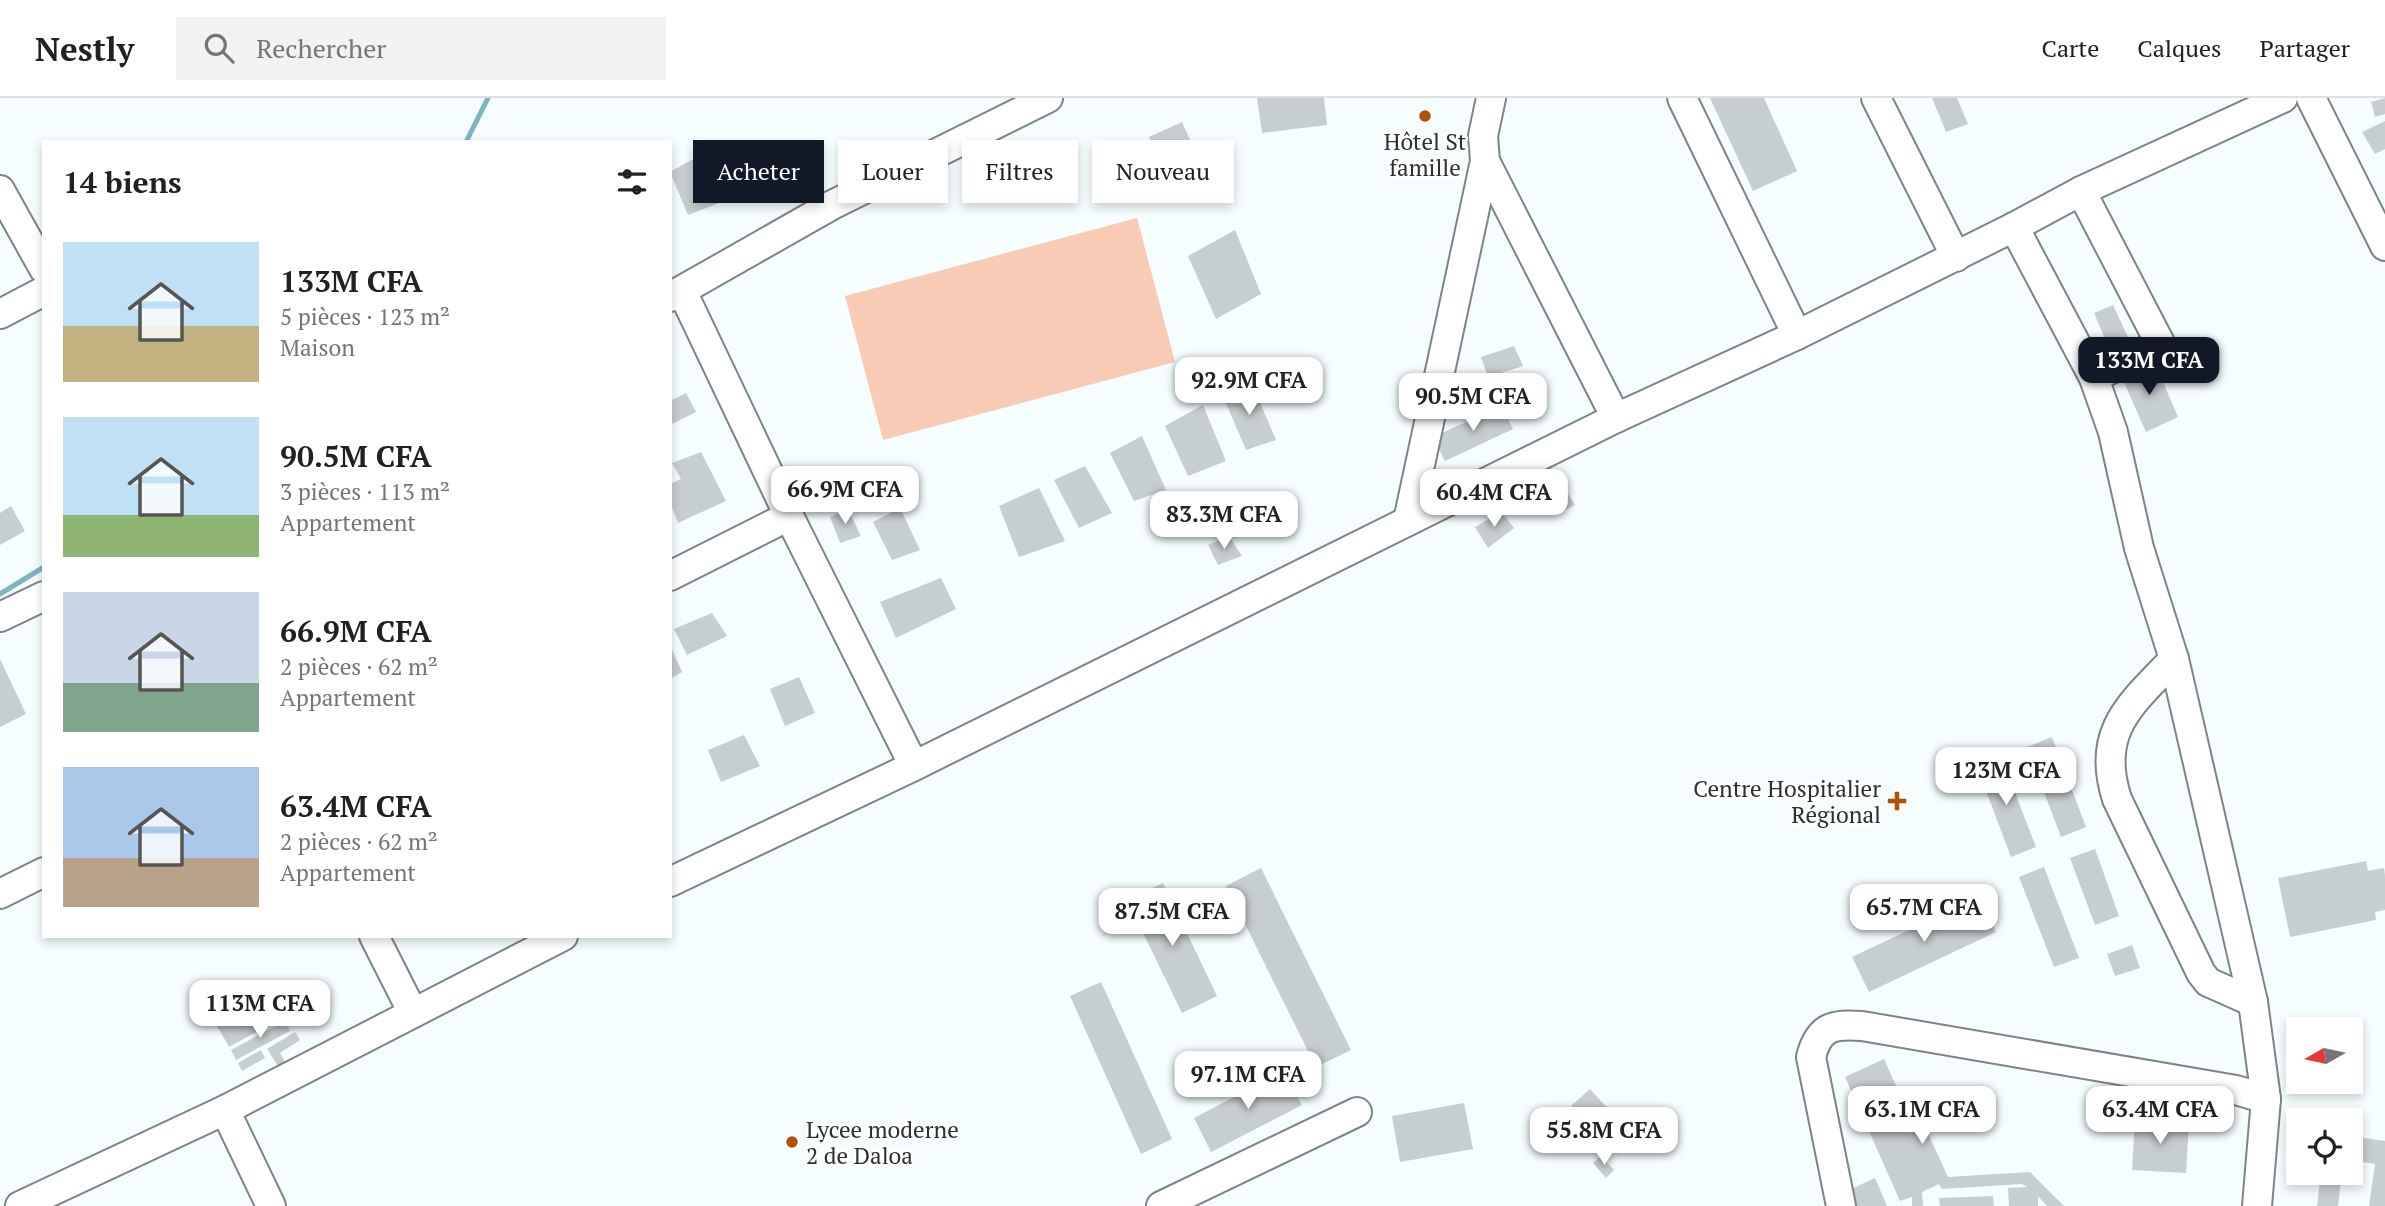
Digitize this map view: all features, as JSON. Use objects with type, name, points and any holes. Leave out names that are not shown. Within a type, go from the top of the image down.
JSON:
[{"type":"street","points":[[914,766],[676,294],[831,205],[1048,98]]},
{"type":"street","points":[[1408,521],[1485,161],[1483,136],[1491,98]]},
{"type":"street","points":[[1682,98],[1797,335]]},
{"type":"street","points":[[1876,98],[1956,257]]},
{"type":"street","points":[[672,881],[914,766],[1616,418],[1797,335],[1956,257],[2081,191],[2283,98]]},
{"type":"street","points":[[2311,98],[2385,246]]},
{"type":"street","points":[[1485,161],[1616,418]]},
{"type":"street","points":[[0,190],[42,266]]},
{"type":"street","points":[[2081,191],[2160,344],[2094,378]]},
{"type":"street","points":[[2014,227],[2094,378],[2113,432],[2139,548],[2174,659],[2253,1002],[2266,1099],[2257,1206]]},
{"type":"street","points":[[0,314],[42,292]]},
{"type":"street","points":[[672,575],[789,516]]},
{"type":"street","points":[[0,617],[42,597]]},
{"type":"street","points":[[2174,659],[2126,709],[2115,730],[2109,764],[2110,779],[2117,799],[2201,973],[2208,982],[2253,1002]]},
{"type":"street","points":[[0,894],[42,873]]},
{"type":"street","points":[[375,938],[413,1013]]},
{"type":"street","points":[[20,1206],[225,1110],[559,938]]},
{"type":"street","points":[[1841,1206],[1811,1057],[1814,1044],[1825,1031],[1838,1025],[1862,1026],[2236,1090],[2266,1099]]},
{"type":"street","points":[[225,1110],[271,1206]]},
{"type":"street","points":[[1161,1206],[1357,1112]]},
{"type":"shaded area","points":[[1137,218],[1175,362],[883,440],[845,296]]},
{"type":"building","points":[[1257,98],[1324,98],[1327,125],[1262,133]]},
{"type":"building","points":[[1710,98],[1764,98],[1797,171],[1753,191]]},
{"type":"building","points":[[1932,98],[1957,98],[1968,124],[1946,132]]},
{"type":"building","points":[[2385,98],[2385,114],[2375,117],[2371,102]]},
{"type":"building","points":[[2385,121],[2385,149],[2375,154],[2362,132]]},
{"type":"building","points":[[1182,122],[1190,140],[1150,140],[1149,137]]},
{"type":"building","points":[[693,159],[693,203],[719,203],[688,215],[672,171]]},
{"type":"building","points":[[1235,230],[1261,294],[1216,319],[1188,256]]},
{"type":"building","points":[[2113,305],[2128,337],[2108,346],[2094,313]]},
{"type":"building","points":[[1514,346],[1523,366],[1488,377],[1481,357]]},
{"type":"building","points":[[2134,364],[2139,374],[2156,366],[2178,417],[2146,432],[2119,371]]},
{"type":"building","points":[[1487,381],[1498,401],[1472,410],[1465,395]]},
{"type":"building","points":[[1252,384],[1276,440],[1246,450],[1223,396]]},
{"type":"building","points":[[686,393],[696,412],[672,424],[672,400]]},
{"type":"building","points":[[1203,405],[1226,461],[1188,476],[1165,426]]},
{"type":"building","points":[[1502,406],[1513,429],[1445,461],[1433,437]]},
{"type":"building","points":[[1142,436],[1166,490],[1134,501],[1110,453]]},
{"type":"building","points":[[701,452],[726,501],[678,523],[672,507],[672,483],[681,479],[672,463]]},
{"type":"building","points":[[1085,466],[1112,513],[1079,528],[1054,480]]},
{"type":"building","points":[[1563,485],[1575,505],[1555,515],[1544,493]]},
{"type":"building","points":[[1039,488],[1065,541],[1019,557],[999,506]]},
{"type":"building","points":[[11,506],[25,531],[0,545],[0,513]]},
{"type":"building","points":[[900,508],[920,550],[892,560],[873,522]]},
{"type":"building","points":[[848,509],[861,536],[840,543],[830,517]]},
{"type":"building","points":[[1501,512],[1514,528],[1488,548],[1475,527]]},
{"type":"building","points":[[1229,536],[1242,556],[1218,565],[1208,545]]},
{"type":"building","points":[[941,578],[956,609],[896,638],[880,602]]},
{"type":"building","points":[[712,613],[727,636],[687,655],[674,629]]},
{"type":"building","points":[[672,650],[682,672],[672,678]]},
{"type":"building","points":[[0,659],[26,714],[0,727]]},
{"type":"building","points":[[799,677],[815,713],[785,726],[770,689]]},
{"type":"building","points":[[744,735],[760,766],[721,782],[708,750]]},
{"type":"building","points":[[2052,737],[2086,827],[2061,837],[2027,747]]},
{"type":"building","points":[[2001,757],[2036,847],[2011,857],[1977,767]]},
{"type":"building","points":[[2095,849],[2119,916],[2095,925],[2070,858]]},
{"type":"building","points":[[2366,861],[2368,871],[2384,868],[2385,910],[2375,912],[2376,920],[2290,937],[2278,878]]},
{"type":"building","points":[[2044,867],[2079,958],[2054,967],[2019,877]]},
{"type":"building","points":[[1261,868],[1351,1050],[1316,1067],[1226,886]]},
{"type":"building","points":[[1163,883],[1217,996],[1182,1013],[1127,900]]},
{"type":"building","points":[[1979,897],[1996,932],[1869,992],[1852,957]]},
{"type":"building","points":[[2132,945],[2140,968],[2115,976],[2107,954]]},
{"type":"building","points":[[1101,982],[1172,1139],[1141,1154],[1070,996]]},
{"type":"building","points":[[271,986],[287,1015],[229,1047],[213,1019]]},
{"type":"building","points":[[285,1021],[290,1031],[236,1060],[231,1050]]},
{"type":"building","points":[[295,1032],[300,1040],[280,1053],[285,1062],[278,1066],[267,1049]]},
{"type":"building","points":[[261,1050],[265,1058],[242,1071],[238,1063]]},
{"type":"building","points":[[1884,1059],[1917,1133],[1926,1129],[1948,1177],[2030,1172],[2064,1206],[2047,1206],[2038,1196],[2038,1206],[2009,1206],[2008,1188],[2027,1187],[2022,1184],[1942,1189],[1939,1184],[1922,1192],[1923,1206],[1912,1206],[1912,1197],[1900,1201],[1845,1077]]},
{"type":"building","points":[[1284,1071],[1302,1105],[1211,1152],[1194,1118]]},
{"type":"building","points":[[1590,1089],[1619,1121],[1601,1137],[1571,1106]]},
{"type":"building","points":[[1464,1103],[1473,1149],[1400,1162],[1392,1116]]},
{"type":"building","points":[[2135,1119],[2189,1122],[2186,1173],[2132,1170]]},
{"type":"building","points":[[2363,1138],[2385,1141],[2385,1206],[2369,1206],[2375,1164],[2363,1162]]},
{"type":"building","points":[[1601,1156],[1614,1170],[1606,1178],[1593,1163]]},
{"type":"building","points":[[1875,1178],[1887,1206],[1856,1206],[1849,1190]]},
{"type":"building","points":[[2319,1185],[2340,1185],[2338,1206],[2317,1206]]},
{"type":"building","points":[[1993,1196],[1994,1206],[1940,1206],[1939,1198]]},
{"type":"waterway","points":[[467,140],[488,98]]},
{"type":"waterway","points":[[0,594],[42,568]]},
{"type":"place","name":"Hôtel St famille","points":[[1425,116]]},
{"type":"place","name":"Centre Hospitalier Régional","points":[[1897,801]]},
{"type":"place","name":"Lycee moderne 2 de Daloa","points":[[792,1142]]}]
